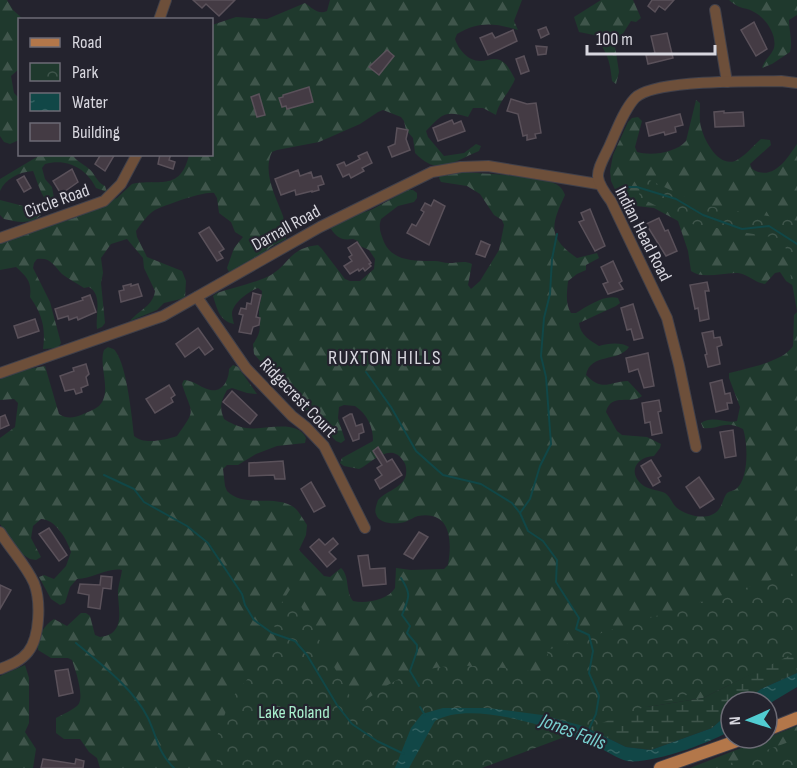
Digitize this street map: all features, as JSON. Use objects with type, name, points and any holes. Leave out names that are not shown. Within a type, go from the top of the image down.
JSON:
[{"type":"main road","points":[[779,725],[797,718]]},
{"type":"main road","points":[[660,768],[719,747]]},
{"type":"street","points":[[160,18],[166,0]]},
{"type":"street","points":[[715,10],[727,82]]},
{"type":"street","name":"Indian Head Road","points":[[696,447],[667,318],[611,201],[598,184],[598,170],[624,116],[636,98],[658,87],[727,82],[797,83]]},
{"type":"street","name":"Circle Road","points":[[0,238],[104,201],[121,183],[136,156]]},
{"type":"street","name":"Darnall Road","points":[[0,373],[163,316],[320,227],[432,172],[488,165],[598,184]]},
{"type":"street","name":"Ridgecrest Court","points":[[197,297],[246,368],[324,446],[365,528]]},
{"type":"street","points":[[0,532],[29,574],[38,596],[39,607],[36,631],[29,650],[14,663],[0,669]]},
{"type":"green space","points":[[0,0],[7,0],[22,18],[18,18],[18,70],[11,76],[14,93],[18,97],[18,140],[10,144],[4,142],[0,136]]},
{"type":"green space","points":[[330,0],[522,0],[514,21],[518,30],[487,24],[479,25],[457,34],[455,39],[458,47],[468,57],[480,61],[500,60],[515,79],[496,115],[483,108],[473,108],[468,117],[454,114],[444,115],[426,131],[428,137],[444,156],[464,153],[476,144],[481,146],[479,151],[454,163],[431,165],[415,153],[413,138],[406,130],[401,117],[383,110],[360,124],[319,142],[272,152],[269,160],[269,176],[283,216],[286,239],[272,246],[256,259],[229,272],[227,268],[234,248],[243,237],[235,232],[231,222],[219,213],[214,193],[194,196],[155,210],[136,231],[137,237],[147,257],[182,271],[186,281],[185,298],[164,303],[157,310],[130,321],[149,304],[155,291],[144,268],[143,258],[127,239],[111,244],[101,258],[105,323],[97,329],[97,300],[93,291],[67,278],[49,261],[37,259],[33,268],[50,302],[61,343],[58,348],[43,349],[42,322],[38,309],[30,297],[29,284],[26,277],[16,267],[0,270],[0,243],[77,217],[91,208],[117,198],[132,184],[166,182],[174,179],[180,175],[189,156],[213,156],[213,25],[236,17],[267,19],[305,3],[315,10],[327,11]]},
{"type":"green space","points":[[601,0],[633,0],[641,18],[636,22],[631,21],[615,46],[619,72],[616,84],[612,81],[609,62],[602,46],[594,35],[579,32],[574,17]]},
{"type":"green space","points":[[729,0],[797,0],[797,15],[789,20],[790,52],[762,68],[774,48],[772,32],[758,15]]},
{"type":"green space","points":[[696,100],[700,103],[700,124],[705,139],[723,160],[735,161],[761,139],[770,140],[771,145],[750,164],[752,169],[766,173],[779,167],[797,144],[797,288],[786,281],[780,272],[775,273],[765,284],[738,273],[696,274],[691,271],[688,251],[678,221],[654,208],[628,205],[620,200],[611,181],[610,171],[613,155],[628,122],[638,117],[642,121],[635,147],[637,152],[649,154],[670,151],[686,141]]},
{"type":"green space","points":[[38,156],[74,156],[105,186],[107,192],[96,188],[87,175],[75,166],[61,162],[45,164],[42,168],[45,179],[52,187],[56,209],[44,198],[33,171],[13,177],[0,191],[0,179]]},
{"type":"green space","points":[[441,173],[510,175],[548,181],[563,190],[565,195],[555,223],[556,237],[560,244],[577,258],[597,253],[599,258],[586,265],[586,270],[568,281],[569,309],[571,313],[576,313],[602,299],[618,298],[620,303],[616,306],[579,323],[586,337],[599,346],[615,343],[629,347],[618,355],[593,363],[586,375],[601,385],[628,381],[642,396],[612,402],[606,412],[617,431],[622,435],[647,437],[661,444],[654,456],[642,459],[638,463],[636,476],[644,486],[665,493],[677,508],[687,513],[704,517],[715,513],[727,493],[736,489],[740,484],[746,460],[743,429],[731,425],[703,428],[701,423],[710,420],[737,421],[740,407],[729,373],[764,364],[788,352],[793,346],[794,315],[797,312],[797,651],[703,698],[647,707],[605,703],[395,768],[100,768],[97,758],[89,752],[80,739],[64,739],[56,733],[56,718],[73,709],[80,701],[79,683],[72,660],[51,658],[38,650],[38,645],[44,628],[54,619],[67,626],[81,613],[90,616],[95,635],[100,637],[114,631],[119,618],[118,590],[122,570],[111,570],[77,579],[70,587],[65,603],[60,605],[51,599],[39,577],[44,575],[54,579],[66,566],[71,552],[60,531],[51,522],[41,519],[33,526],[31,538],[41,557],[36,560],[22,554],[0,524],[0,438],[15,427],[18,403],[14,399],[0,400],[0,379],[23,370],[45,366],[59,414],[76,417],[99,406],[103,400],[105,394],[104,350],[108,347],[113,349],[120,359],[126,380],[134,436],[138,439],[155,441],[177,436],[188,420],[191,411],[182,384],[184,380],[207,389],[217,390],[226,382],[229,369],[233,365],[238,367],[257,394],[232,388],[227,390],[221,404],[224,419],[246,428],[295,428],[306,438],[305,443],[277,446],[256,454],[238,465],[227,465],[223,469],[227,491],[242,499],[276,501],[294,507],[307,525],[306,535],[299,550],[324,576],[330,577],[341,568],[346,575],[353,601],[364,602],[387,596],[395,588],[396,568],[444,569],[448,565],[449,538],[443,523],[438,518],[429,515],[398,523],[384,522],[378,518],[375,511],[378,500],[405,478],[404,462],[399,456],[387,453],[359,469],[340,463],[342,458],[373,441],[372,430],[366,417],[355,406],[339,407],[338,418],[345,440],[341,443],[336,441],[254,354],[253,344],[260,328],[259,308],[262,291],[258,288],[238,301],[232,313],[234,324],[222,317],[213,296],[266,278],[302,249],[318,245],[345,279],[360,281],[374,269],[375,259],[369,250],[360,246],[358,241],[338,237],[328,225],[371,210],[408,190],[417,193],[414,202],[398,206],[381,219],[380,231],[388,249],[406,259],[472,264],[468,285],[471,289],[480,281],[499,250],[504,225],[480,194],[467,186],[441,182],[439,178]]},
{"type":"green space","points":[[641,176],[702,205],[797,221],[797,311],[784,239],[692,224],[639,197]]},
{"type":"green space","points":[[0,200],[39,210],[41,215],[32,220],[19,222],[4,219],[0,215]]},
{"type":"green space","name":"Lake Roland","points":[[797,572],[797,652],[731,684],[655,703],[482,768],[217,768],[216,739],[230,700],[281,639],[271,620],[291,588],[356,707],[394,681],[425,670],[479,666],[551,673],[547,650]]},
{"type":"green space","points":[[797,651],[797,673],[760,690],[719,690]]},
{"type":"green space","points":[[25,665],[29,678],[29,723],[25,732],[36,749],[33,768],[0,768],[0,676]]},
{"type":"green space","points":[[719,690],[719,722],[712,728],[651,750],[626,747],[583,726],[605,703],[647,707],[703,698]]},
{"type":"green space","points":[[797,726],[797,768],[690,768],[736,750],[779,750],[779,733]]},
{"type":"green space","points":[[797,739],[797,768],[717,768],[767,750],[779,750],[779,746]]},
{"type":"water","points":[[797,673],[797,687],[779,698],[779,690],[761,689]]},
{"type":"water","name":"Jones Falls","points":[[443,708],[488,708],[542,715],[583,726],[626,747],[651,750],[712,728],[719,722],[719,737],[680,752],[650,760],[627,761],[559,731],[514,719],[470,713],[451,715],[435,721],[409,768],[395,768],[411,728],[422,714]]},
{"type":"building","points":[[193,0],[235,0],[219,16],[206,4],[202,8]]},
{"type":"building","points":[[652,0],[674,0],[665,10],[659,6],[655,12],[648,6]]},
{"type":"building","points":[[754,22],[767,49],[756,56],[741,30]]},
{"type":"building","points":[[546,27],[549,34],[541,38],[538,30]]},
{"type":"building","points":[[513,30],[517,41],[488,55],[480,38],[492,33],[495,38]]},
{"type":"building","points":[[667,33],[673,58],[648,64],[646,55],[655,53],[651,36]]},
{"type":"building","points":[[536,46],[547,47],[546,54],[538,55]]},
{"type":"building","points":[[387,50],[394,56],[379,75],[369,67]]},
{"type":"building","points":[[524,56],[529,71],[521,74],[516,59]]},
{"type":"building","points":[[309,87],[313,102],[287,109],[286,106],[282,107],[279,98],[283,95]]},
{"type":"building","points":[[259,94],[265,115],[257,117],[251,97]]},
{"type":"building","points":[[511,99],[527,104],[536,103],[541,133],[535,134],[536,138],[527,140],[527,135],[523,136],[518,114],[507,111]]},
{"type":"building","points":[[724,111],[724,113],[743,112],[744,126],[715,127],[714,112]]},
{"type":"building","points":[[680,114],[683,125],[675,127],[676,132],[649,136],[646,123]]},
{"type":"building","points":[[452,120],[454,124],[461,121],[465,131],[438,141],[433,128]]},
{"type":"building","points":[[397,128],[408,130],[406,139],[410,150],[392,157],[388,147],[395,144]]},
{"type":"building","points":[[367,152],[372,163],[362,168],[364,171],[351,178],[349,174],[343,177],[337,165],[344,162],[346,166],[360,159],[358,156]]},
{"type":"building","points":[[100,156],[114,156],[105,171],[95,164]]},
{"type":"building","points":[[160,156],[170,156],[169,160],[175,162],[173,169],[158,164]]},
{"type":"building","points":[[72,169],[78,182],[61,194],[53,181]]},
{"type":"building","points":[[298,170],[300,176],[311,172],[313,178],[321,176],[324,184],[318,186],[319,190],[312,192],[296,195],[295,190],[281,195],[275,179]]},
{"type":"building","points":[[24,176],[31,188],[24,192],[17,180]]},
{"type":"building","points":[[434,200],[445,206],[429,245],[407,233],[412,224],[416,226],[424,212],[421,210],[425,203],[431,206]]},
{"type":"building","points":[[590,209],[605,246],[595,251],[579,222],[584,220],[581,213]]},
{"type":"building","points":[[659,218],[665,231],[668,230],[677,251],[666,256],[646,224]]},
{"type":"building","points":[[209,227],[224,249],[219,252],[223,258],[217,261],[199,233]]},
{"type":"building","points":[[481,241],[490,245],[485,257],[476,254]]},
{"type":"building","points":[[357,242],[371,266],[365,271],[363,268],[359,271],[358,269],[350,274],[344,266],[352,261],[348,248]]},
{"type":"building","points":[[613,261],[623,289],[608,294],[603,284],[608,282],[601,267]]},
{"type":"building","points":[[707,282],[709,291],[705,291],[709,319],[700,321],[690,285]]},
{"type":"building","points":[[131,284],[131,286],[138,284],[142,296],[121,302],[119,291],[124,290],[123,286]]},
{"type":"building","points":[[253,293],[261,295],[256,317],[260,318],[259,325],[253,327],[251,334],[239,332],[243,315],[239,314],[241,308],[246,309],[247,303],[251,304]]},
{"type":"building","points":[[90,295],[96,312],[78,320],[77,317],[69,320],[68,316],[58,319],[55,309],[83,300],[82,298]]},
{"type":"building","points":[[633,304],[643,338],[634,340],[631,329],[627,330],[621,308]]},
{"type":"building","points":[[35,319],[39,331],[18,338],[14,326]]},
{"type":"building","points":[[198,328],[213,349],[205,355],[199,347],[185,357],[176,344]]},
{"type":"building","points":[[713,331],[714,338],[720,337],[722,345],[717,347],[720,364],[708,367],[702,333]]},
{"type":"building","points":[[648,353],[654,386],[644,388],[638,369],[629,372],[626,358]]},
{"type":"building","points":[[86,364],[89,374],[86,377],[88,385],[81,388],[82,392],[76,394],[74,389],[65,391],[60,376],[74,371],[73,368]]},
{"type":"building","points":[[722,380],[725,394],[730,393],[732,403],[727,403],[728,409],[716,412],[710,383]]},
{"type":"building","points":[[169,385],[175,395],[171,398],[173,402],[155,413],[146,399]]},
{"type":"building","points":[[232,391],[257,415],[250,424],[223,402]]},
{"type":"building","points":[[659,400],[661,411],[658,412],[662,433],[652,435],[650,422],[645,423],[642,403]]},
{"type":"building","points":[[350,414],[356,426],[362,424],[364,432],[359,434],[359,439],[353,441],[343,418]]},
{"type":"building","points":[[5,415],[9,425],[0,429],[0,417]]},
{"type":"building","points":[[733,430],[736,456],[725,458],[720,432]]},
{"type":"building","points":[[378,447],[387,462],[392,459],[402,475],[380,489],[375,480],[382,475],[377,468],[382,465],[373,451]]},
{"type":"building","points":[[651,460],[661,476],[658,478],[660,482],[653,486],[641,466]]},
{"type":"building","points":[[283,461],[285,479],[275,479],[274,475],[249,476],[249,463]]},
{"type":"building","points":[[699,477],[714,499],[700,508],[686,487]]},
{"type":"building","points":[[311,482],[325,506],[314,512],[301,489]]},
{"type":"building","points":[[49,528],[67,555],[59,561],[39,534]]},
{"type":"building","points":[[419,532],[428,537],[413,559],[404,554]]},
{"type":"building","points":[[333,538],[338,544],[329,552],[336,559],[327,567],[310,547],[319,539],[325,545]]},
{"type":"building","points":[[368,555],[370,569],[385,568],[386,584],[363,586],[358,556]]},
{"type":"building","points":[[101,576],[112,577],[111,589],[103,588],[100,609],[88,607],[89,595],[78,593],[80,584],[100,585]]},
{"type":"building","points":[[0,585],[11,590],[0,609]]},
{"type":"building","points":[[68,669],[73,693],[59,696],[55,671]]},
{"type":"building","points":[[43,759],[75,764],[76,759],[84,761],[83,768],[41,768]]},
{"type":"waterway","points":[[628,187],[637,187],[676,199],[703,215],[742,229],[769,226],[797,244]]},
{"type":"waterway","points":[[520,513],[530,499],[540,466],[551,444],[546,377],[541,356],[544,318],[550,294],[552,259],[557,234]]},
{"type":"waterway","name":"Jones Falls","points":[[366,372],[391,407],[416,451],[443,475],[481,484],[512,503],[520,513],[528,531],[543,541],[557,560],[556,582],[579,618],[576,629],[589,635],[593,651],[589,673],[599,696],[596,714],[588,731]]},
{"type":"waterway","points":[[104,475],[134,489],[144,502],[187,526],[208,543],[242,594],[245,605],[254,620],[272,633],[295,641],[307,655],[337,705],[352,724],[377,741],[404,754]]},
{"type":"waterway","points":[[401,578],[407,588],[408,596],[402,615],[410,626],[407,633],[417,645],[410,671],[419,686]]},
{"type":"waterway","points":[[76,643],[116,678],[142,707],[161,750],[174,768]]},
{"type":"waterway","points":[[420,707],[425,715]]},
{"type":"district","name":"RUXTON HILLS","points":[[385,358]]}]
